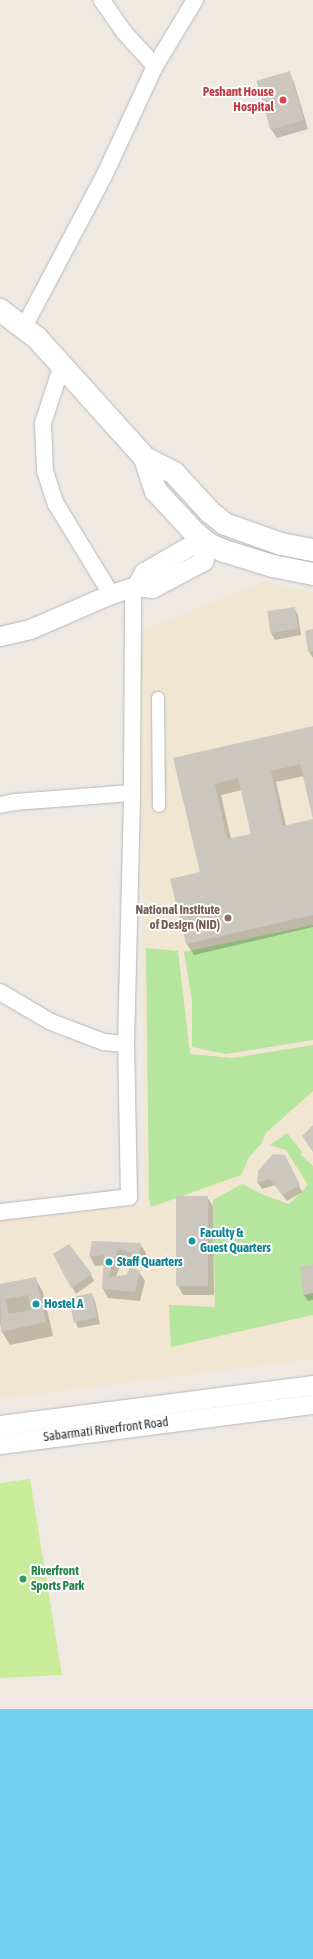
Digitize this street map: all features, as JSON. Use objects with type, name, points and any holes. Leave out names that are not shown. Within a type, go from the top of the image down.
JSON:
[{"type":"main road","points":[[0,310],[37,338],[145,458],[174,473],[210,512],[226,524],[281,544],[313,550]]},
{"type":"main road","points":[[145,458],[156,491],[209,546],[273,566],[313,574]]},
{"type":"street","points":[[102,0],[124,32],[155,66]]},
{"type":"street","points":[[24,328],[104,176],[155,66],[195,0]]},
{"type":"street","points":[[62,365],[43,423],[45,470],[56,504],[111,594]]},
{"type":"street","points":[[0,1212],[28,1210],[129,1197],[126,1044],[135,587],[144,572],[191,545],[209,546],[226,524]]},
{"type":"street","points":[[0,636],[30,629],[111,594],[135,587]]},
{"type":"street","points":[[158,698],[159,806]]},
{"type":"street","points":[[0,805],[15,802],[132,793]]},
{"type":"street","points":[[0,992],[51,1022],[104,1042],[126,1044]]},
{"type":"street","points":[[313,1386],[211,1399],[213,1418],[313,1404]]},
{"type":"street","name":"Sabarmati Riverfront Road","points":[[0,1426],[211,1399]]},
{"type":"street","name":"Sabarmati Riverfront Road","points":[[0,1444],[213,1418]]},
{"type":"shaded area","name":"National Institute of Design (NID)","points":[[265,581],[313,593],[313,1359],[0,1399],[0,1219],[144,1205],[141,631]]},
{"type":"green space","points":[[313,925],[313,1040],[226,1054],[192,1047],[192,1001],[184,952]]},
{"type":"green space","points":[[146,948],[178,951],[190,1054],[232,1058],[313,1045],[313,1091],[266,1133],[261,1144],[249,1157],[241,1175],[151,1207],[149,1199]]},
{"type":"green space","points":[[287,1133],[302,1152],[300,1154],[313,1166],[313,1315],[171,1347],[169,1305],[215,1307],[213,1200],[242,1184],[264,1195],[289,1204],[308,1185],[286,1150],[270,1145]]},
{"type":"green space","name":"Riverfront Sports Park","points":[[30,1479],[62,1675],[0,1678],[0,1483]]},
{"type":"water","points":[[0,1709],[313,1709],[313,1959],[0,1959]]},
{"type":"building","points":[[290,71],[304,120],[270,130],[256,81]]},
{"type":"building","points":[[295,607],[298,629],[270,633],[267,611]]},
{"type":"building","points":[[313,629],[313,651],[308,652],[305,631]]},
{"type":"building","name":"National Institute of Design (NID)","points":[[313,726],[313,819],[313,915],[186,944],[170,879],[200,872],[173,758]],"holes":[[[300,764],[313,819],[283,826],[271,771]],[[238,778],[251,834],[227,839],[215,784]]]},
{"type":"building","points":[[313,1125],[313,1152],[302,1136]]},
{"type":"building","points":[[273,1154],[285,1155],[300,1185],[282,1195],[270,1179],[257,1183],[258,1171]]},
{"type":"building","name":"Faculty & Guest Quarters","points":[[176,1196],[208,1196],[208,1286],[176,1286]]},
{"type":"building","name":"Staff Quarters","points":[[92,1241],[141,1243],[139,1257],[118,1248],[108,1277],[126,1275],[131,1267],[140,1271],[135,1292],[102,1289],[104,1255],[89,1257]]},
{"type":"building","name":"Staff Quarters","points":[[69,1244],[92,1274],[71,1288],[53,1254]]},
{"type":"building","points":[[313,1264],[313,1293],[303,1295],[300,1266]]},
{"type":"building","name":"Hostel A","points":[[36,1277],[46,1322],[1,1332],[0,1284]],"holes":[[[28,1295],[31,1310],[9,1314],[6,1299]]]},
{"type":"building","name":"Staff Quarters","points":[[92,1293],[97,1317],[74,1322],[69,1298]]},
{"type":"place","name":"Peshant House Hospital","points":[[283,100]]},
{"type":"place","name":"National Institute of Design (NID)","points":[[228,918]]},
{"type":"place","name":"Faculty & Guest Quarters","points":[[192,1241]]},
{"type":"place","name":"Staff Quarters","points":[[109,1262]]},
{"type":"place","name":"Hostel A","points":[[36,1304]]},
{"type":"place","name":"Riverfront Sports Park","points":[[23,1579]]}]
